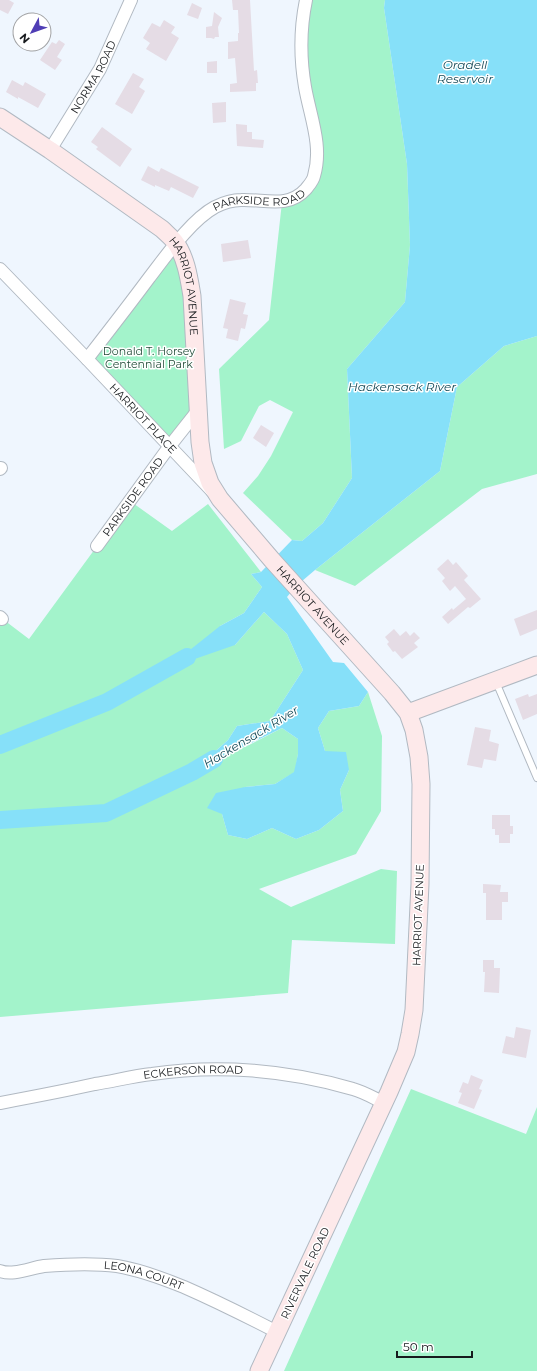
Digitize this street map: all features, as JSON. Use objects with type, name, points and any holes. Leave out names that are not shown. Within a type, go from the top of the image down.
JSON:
[{"type":"street","name":"NORMA ROAD","points":[[50,150],[100,69],[130,0]]},
{"type":"street","name":"PARKSIDE ROAD","points":[[88,359],[176,243],[201,216],[226,202],[240,200],[282,202],[294,199],[301,194],[314,178],[318,156],[305,87],[301,39],[306,0]]},
{"type":"street","name":"HARRIOT AVENUE","points":[[0,118],[50,150],[162,229],[176,243],[189,275],[192,296],[200,442],[203,463],[210,483],[220,500],[392,693],[408,713],[414,730],[419,758],[421,784],[420,884],[415,996],[410,1034],[406,1052],[350,1175]]},
{"type":"street","name":"HARRIOT PLACE","points":[[0,269],[88,359],[220,500]]},
{"type":"street","name":"PARKSIDE ROAD","points":[[97,546],[169,447],[199,410]]},
{"type":"street","points":[[408,713],[537,665]]},
{"type":"street","name":"ECKERSON ROAD","points":[[0,1103],[153,1073],[221,1069],[275,1073],[322,1081],[355,1089],[384,1103]]},
{"type":"street","name":"RIVERVALE ROAD","points":[[259,1371],[350,1175]]},
{"type":"street","name":"LEONA COURT","points":[[0,1270],[7,1273],[43,1266],[92,1264],[117,1266],[142,1271],[207,1297],[277,1332]]},
{"type":"lane","points":[[495,680],[537,778]]},
{"type":"green space","points":[[306,0],[385,0],[384,8],[407,164],[410,245],[405,302],[347,369],[352,478],[323,523],[302,541],[292,540],[243,493],[258,476],[271,456],[293,412],[270,400],[259,406],[241,441],[224,449],[219,369],[269,320],[282,202],[294,199],[316,170],[305,87]]},
{"type":"green space","name":"Donald T. Horsey Centennial Park","points":[[176,243],[182,256],[199,409],[169,447],[87,359]]},
{"type":"green space","points":[[537,336],[537,474],[482,489],[355,586],[315,570],[440,471],[457,387],[504,346]]},
{"type":"green space","points":[[130,501],[172,531],[208,504],[261,572],[251,574],[262,587],[244,613],[220,626],[235,645],[264,612],[287,634],[303,670],[270,721],[237,726],[228,740],[194,770],[282,728],[298,739],[298,754],[295,772],[275,784],[245,787],[222,814],[228,835],[247,839],[272,828],[296,839],[319,830],[343,811],[340,790],[349,770],[325,751],[318,728],[329,711],[359,706],[368,692],[382,736],[381,811],[356,854],[259,889],[291,907],[381,869],[397,871],[395,944],[292,940],[288,993],[0,1017],[0,617],[29,639]]},
{"type":"green space","points":[[411,1089],[526,1134],[537,1107],[537,1371],[284,1371]]},
{"type":"water","name":"Oradell Reservoir","points":[[385,0],[537,0],[537,336],[504,346],[457,387],[440,471],[315,570],[295,587],[287,597],[333,662],[344,663],[368,692],[359,706],[329,711],[318,728],[325,751],[346,752],[349,770],[340,790],[343,811],[319,830],[296,839],[272,828],[247,839],[228,835],[222,814],[207,808],[216,793],[245,787],[275,784],[294,772],[298,754],[298,739],[282,728],[192,772],[228,740],[237,726],[270,721],[303,670],[287,634],[264,612],[235,645],[166,669],[220,626],[244,613],[262,587],[251,574],[261,572],[292,540],[302,541],[323,523],[352,478],[347,369],[405,302],[410,245],[407,164],[384,8]]},
{"type":"building","points":[[0,0],[9,0],[14,3],[8,14],[0,10]]},
{"type":"building","points":[[232,0],[250,0],[254,71],[257,70],[258,83],[256,83],[256,91],[230,92],[230,84],[237,83],[235,58],[228,59],[228,42],[238,41],[239,33],[238,10],[233,10]]},
{"type":"building","points":[[192,3],[202,8],[198,19],[187,15]]},
{"type":"building","points":[[214,12],[222,18],[218,27],[219,37],[215,37],[214,39],[206,38],[206,27],[212,26]]},
{"type":"building","points":[[164,20],[175,27],[171,33],[179,38],[166,61],[146,49],[150,43],[143,38],[152,23],[160,27]]},
{"type":"building","points":[[59,40],[65,44],[57,57],[62,60],[55,70],[40,60],[45,52],[52,52],[52,42],[56,44]]},
{"type":"building","points":[[217,61],[217,73],[207,73],[207,62]]},
{"type":"building","points":[[133,73],[144,79],[139,87],[145,91],[132,114],[115,104]]},
{"type":"building","points":[[12,80],[23,86],[25,82],[46,94],[38,108],[6,92]]},
{"type":"building","points":[[226,102],[226,122],[213,123],[212,103]]},
{"type":"building","points":[[236,124],[247,125],[247,132],[252,132],[252,139],[264,140],[263,148],[237,146]]},
{"type":"building","points":[[102,127],[132,149],[120,167],[96,149],[98,147],[91,142]]},
{"type":"building","points":[[148,166],[159,172],[161,168],[199,187],[193,198],[171,187],[169,191],[155,185],[155,187],[141,180]]},
{"type":"building","points":[[248,240],[251,258],[223,262],[221,244]]},
{"type":"building","points":[[230,299],[246,303],[243,314],[248,315],[245,329],[241,328],[238,341],[226,338],[228,329],[223,328]]},
{"type":"building","points":[[261,425],[274,433],[266,447],[253,438]]},
{"type":"building","points":[[448,559],[453,565],[456,562],[468,576],[464,580],[481,599],[470,608],[468,607],[448,624],[442,617],[466,599],[455,586],[450,591],[442,581],[445,578],[437,569]]},
{"type":"building","points":[[537,610],[537,629],[520,636],[514,619]]},
{"type":"building","points":[[394,629],[400,636],[406,631],[410,636],[414,632],[420,638],[414,643],[418,647],[402,659],[395,651],[393,652],[387,644],[389,642],[385,637]]},
{"type":"building","points":[[528,694],[529,697],[537,694],[537,714],[523,720],[515,699]]},
{"type":"building","points":[[475,727],[491,730],[489,741],[499,744],[496,761],[484,759],[482,768],[467,765]]},
{"type":"building","points":[[492,815],[510,815],[510,826],[513,826],[513,834],[510,834],[510,843],[499,843],[499,835],[495,835],[495,829],[492,829]]},
{"type":"building","points":[[483,884],[501,885],[500,892],[508,892],[508,902],[502,902],[502,920],[486,920],[486,893],[483,893]]},
{"type":"building","points":[[483,960],[494,960],[494,968],[500,968],[499,993],[484,992],[485,972],[483,972]]},
{"type":"building","points":[[516,1027],[531,1030],[526,1058],[502,1053],[506,1036],[514,1038]]},
{"type":"building","points":[[471,1075],[483,1080],[479,1089],[482,1090],[474,1109],[458,1103],[462,1093],[459,1092],[463,1082],[468,1084]]},
{"type":"waterway","points":[[0,745],[107,702],[187,657]]},
{"type":"waterway","name":"Hackensack River","points":[[0,820],[106,813],[192,772],[214,759]]}]
